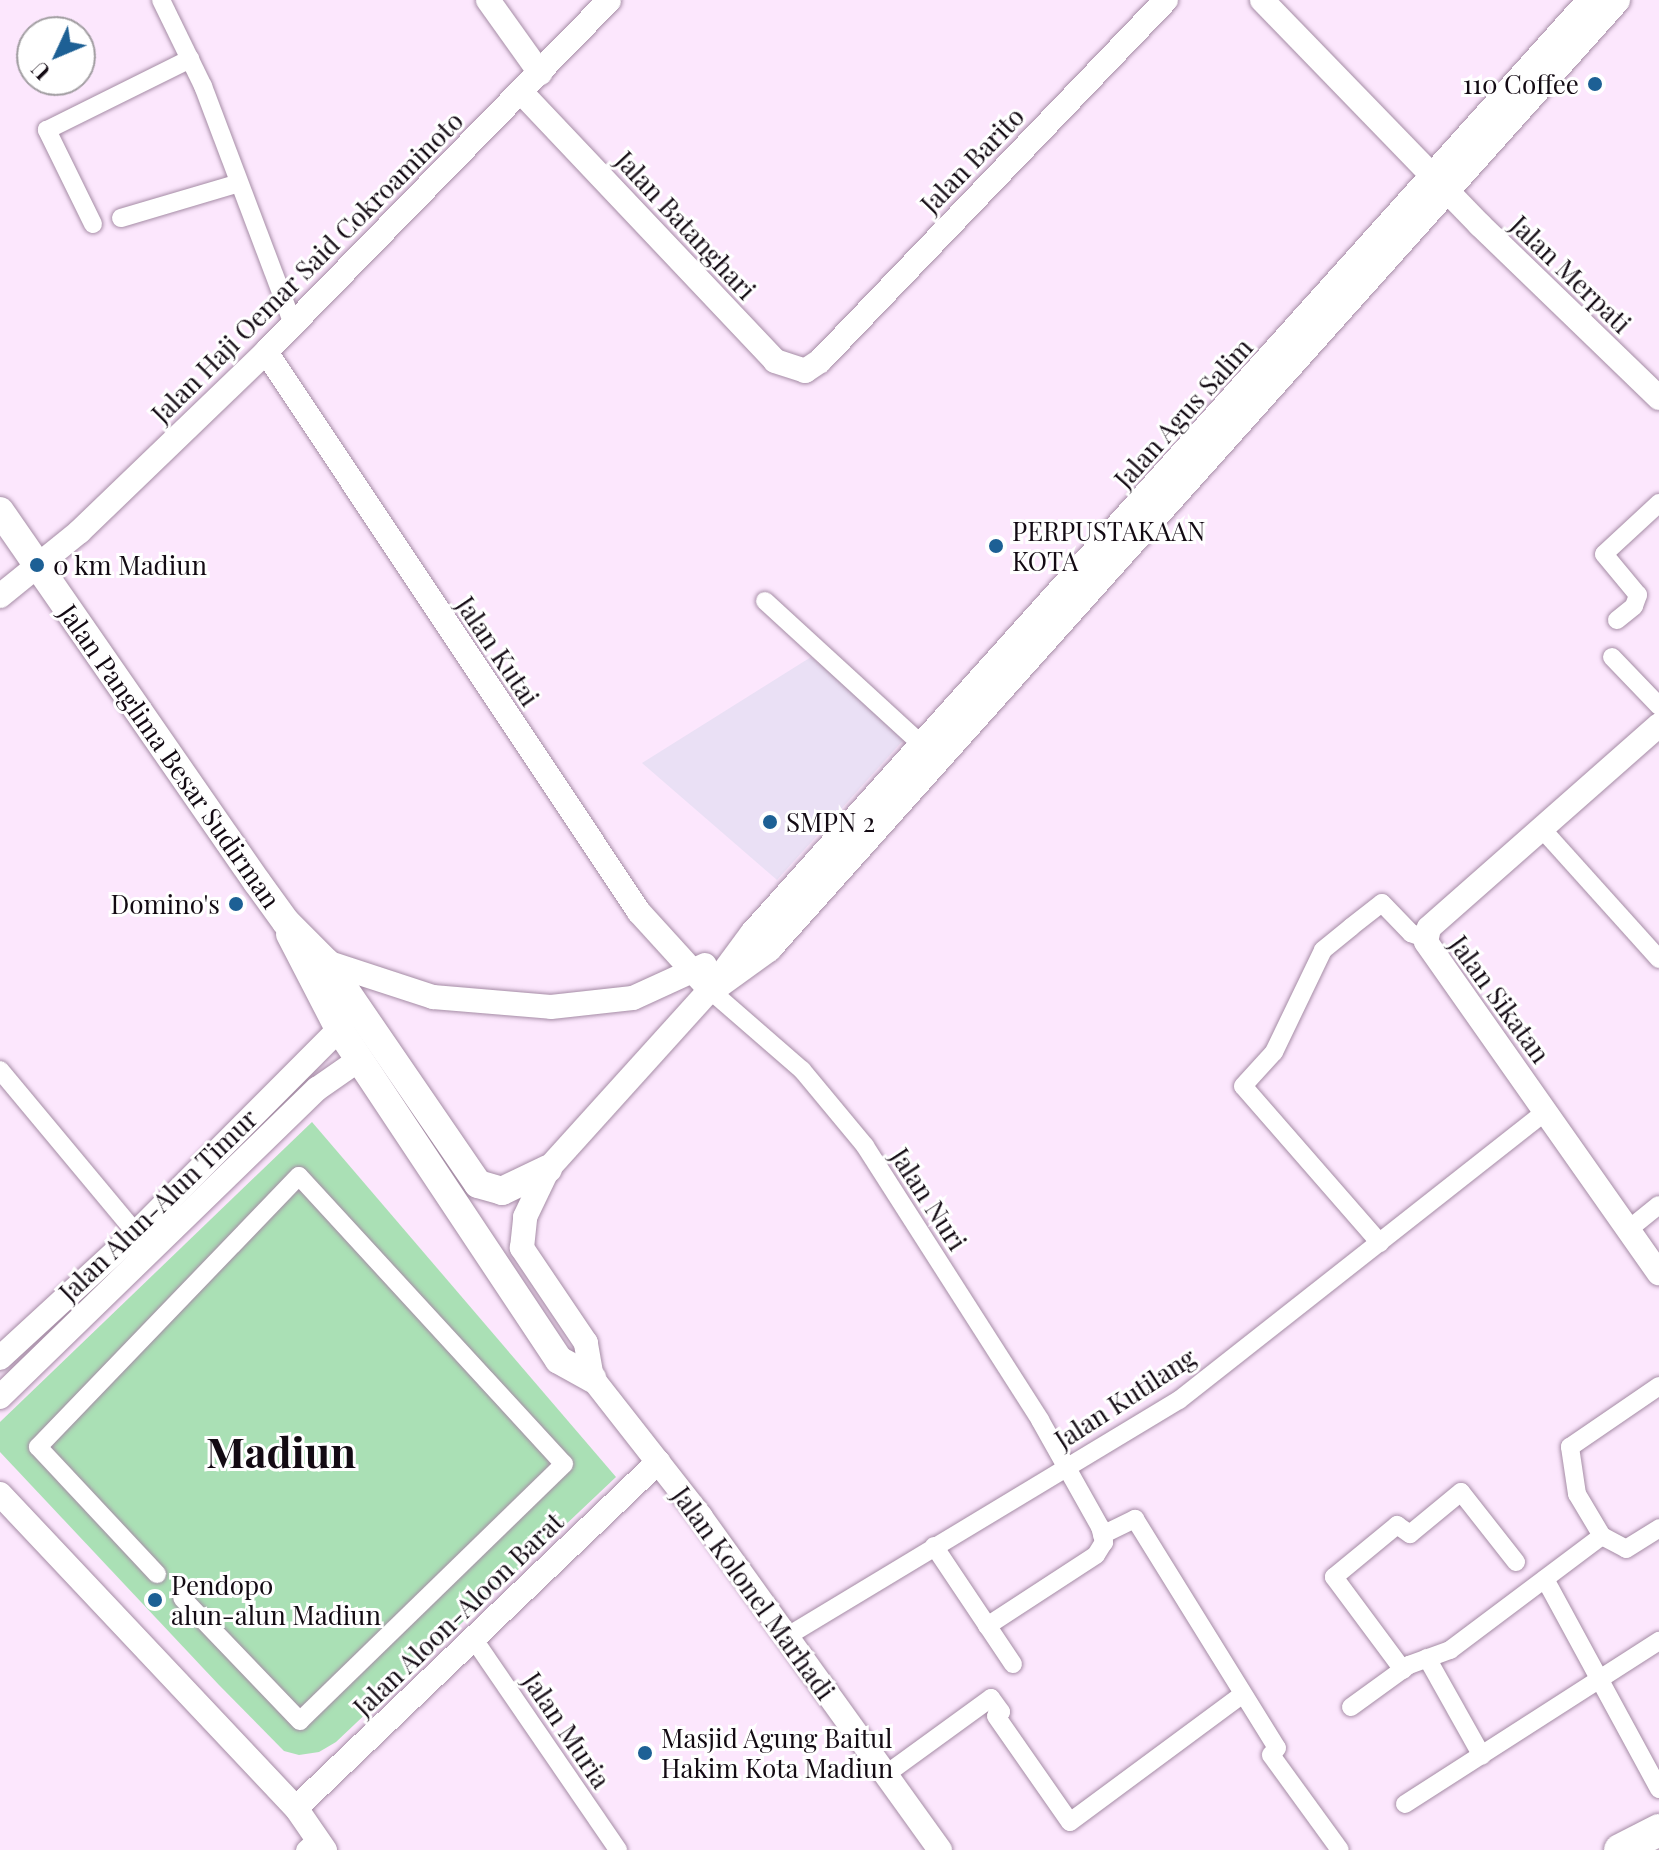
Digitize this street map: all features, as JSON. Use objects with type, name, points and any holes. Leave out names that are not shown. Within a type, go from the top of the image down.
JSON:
[{"type":"highway","points":[[1620,1850],[1659,1830]]},
{"type":"main road","points":[[702,981],[768,948],[995,681],[1438,182],[1616,0]]},
{"type":"main road","name":"Jalan Panglima Besar Sudirman","points":[[0,511],[286,922],[326,962],[478,1184],[502,1191],[548,1169]]},
{"type":"main road","name":"Jalan Panglima Besar Sudirman","points":[[286,922],[300,960],[339,1029],[451,1200]]},
{"type":"main road","name":"Jalan Kolonel Marhadi","points":[[451,1200],[559,1360],[592,1378]]},
{"type":"street","points":[[161,0],[190,59],[293,324]]},
{"type":"street","points":[[488,0],[540,73]]},
{"type":"street","name":"Jalan Haji Oemar Said Cokroaminoto","points":[[0,596],[79,532],[266,352],[609,0]]},
{"type":"street","name":"Jalan Barito","points":[[820,361],[1166,0]]},
{"type":"street","name":"Jalan Merpati","points":[[1262,0],[1438,182],[1659,398]]},
{"type":"street","points":[[1438,182],[1589,0]]},
{"type":"street","points":[[93,224],[47,130],[190,59]]},
{"type":"street","name":"Jalan Batanghari","points":[[521,92],[775,361],[805,371],[820,361]]},
{"type":"street","points":[[121,218],[239,183]]},
{"type":"street","name":"Jalan Kutai","points":[[266,352],[639,912],[702,981]]},
{"type":"street","points":[[1617,620],[1634,606],[1638,595],[1604,554],[1659,503]]},
{"type":"street","points":[[765,601],[923,746],[995,681]]},
{"type":"street","points":[[1612,657],[1659,706]]},
{"type":"street","name":"Jalan Sikatan","points":[[1655,735],[1429,928],[1427,939],[1433,959],[1546,1111],[1659,1273]]},
{"type":"street","name":"Jalan Kolonel Marhadi","points":[[923,746],[752,933],[702,981],[548,1169],[525,1217],[522,1248],[586,1343],[592,1378],[658,1462],[940,1850]]},
{"type":"street","points":[[1542,829],[1659,959]]},
{"type":"street","points":[[1380,1243],[1243,1086],[1274,1052],[1323,950],[1351,927],[1382,903],[1411,933],[1427,939]]},
{"type":"street","points":[[326,962],[433,997],[504,1006],[633,998],[702,981]]},
{"type":"street","name":"Jalan Nuri","points":[[702,981],[802,1070],[865,1146],[1040,1420],[1102,1535]]},
{"type":"street","name":"Jalan Alun-Alun Timur","points":[[0,1358],[136,1233],[339,1029]]},
{"type":"street","name":"Jalan Alun-Alun Timur","points":[[0,1397],[317,1089],[360,1059]]},
{"type":"street","points":[[0,1070],[136,1233]]},
{"type":"street","name":"Jalan Kutilang","points":[[786,1637],[1179,1400],[1546,1111]]},
{"type":"street","points":[[157,1574],[38,1447],[299,1176],[564,1464],[300,1721],[182,1598]]},
{"type":"street","points":[[1629,1229],[1659,1205]]},
{"type":"street","points":[[1659,1386],[1570,1447],[1577,1494],[1602,1536],[1626,1549],[1659,1528]]},
{"type":"street","name":"Jalan Aloon-Aloon Barat","points":[[296,1808],[658,1462]]},
{"type":"street","points":[[1403,1670],[1334,1577],[1397,1525],[1410,1534],[1461,1492],[1516,1562]]},
{"type":"street","points":[[0,1494],[296,1808],[316,1846]]},
{"type":"street","points":[[987,1626],[1096,1555],[1103,1548],[1102,1535],[1135,1519],[1277,1748],[1271,1755],[1340,1850]]},
{"type":"street","points":[[1351,1707],[1403,1670],[1450,1650],[1602,1536]]},
{"type":"street","points":[[934,1546],[1013,1664]]},
{"type":"street","points":[[1545,1579],[1659,1789]]},
{"type":"street","name":"Jalan Muria","points":[[473,1638],[618,1850]]},
{"type":"street","points":[[1405,1804],[1659,1641]]},
{"type":"street","points":[[1427,1658],[1482,1756]]},
{"type":"street","points":[[885,1775],[991,1698],[1001,1712],[996,1716],[1070,1822],[1243,1694]]},
{"type":"shaded area","name":"SMPN 2","points":[[811,657],[907,736],[777,880],[642,763]]},
{"type":"green space","points":[[312,1122],[616,1477],[336,1742],[319,1752],[299,1755],[284,1751],[0,1452],[0,1422]]},
{"type":"place","name":"110 Coffee","points":[[1595,84]]},
{"type":"place","name":"PERPUSTAKAAN KOTA","points":[[996,546]]},
{"type":"place","name":"0 km Madiun","points":[[37,565]]},
{"type":"place","name":"SMPN 2","points":[[770,822]]},
{"type":"place","name":"Domino's","points":[[236,904]]},
{"type":"place","name":"Pendopo alun-alun Madiun","points":[[155,1600]]},
{"type":"place","name":"Masjid Agung Baitul Hakim Kota Madiun","points":[[645,1753]]},
{"type":"district","name":"Madiun","points":[[281,1451]]}]
